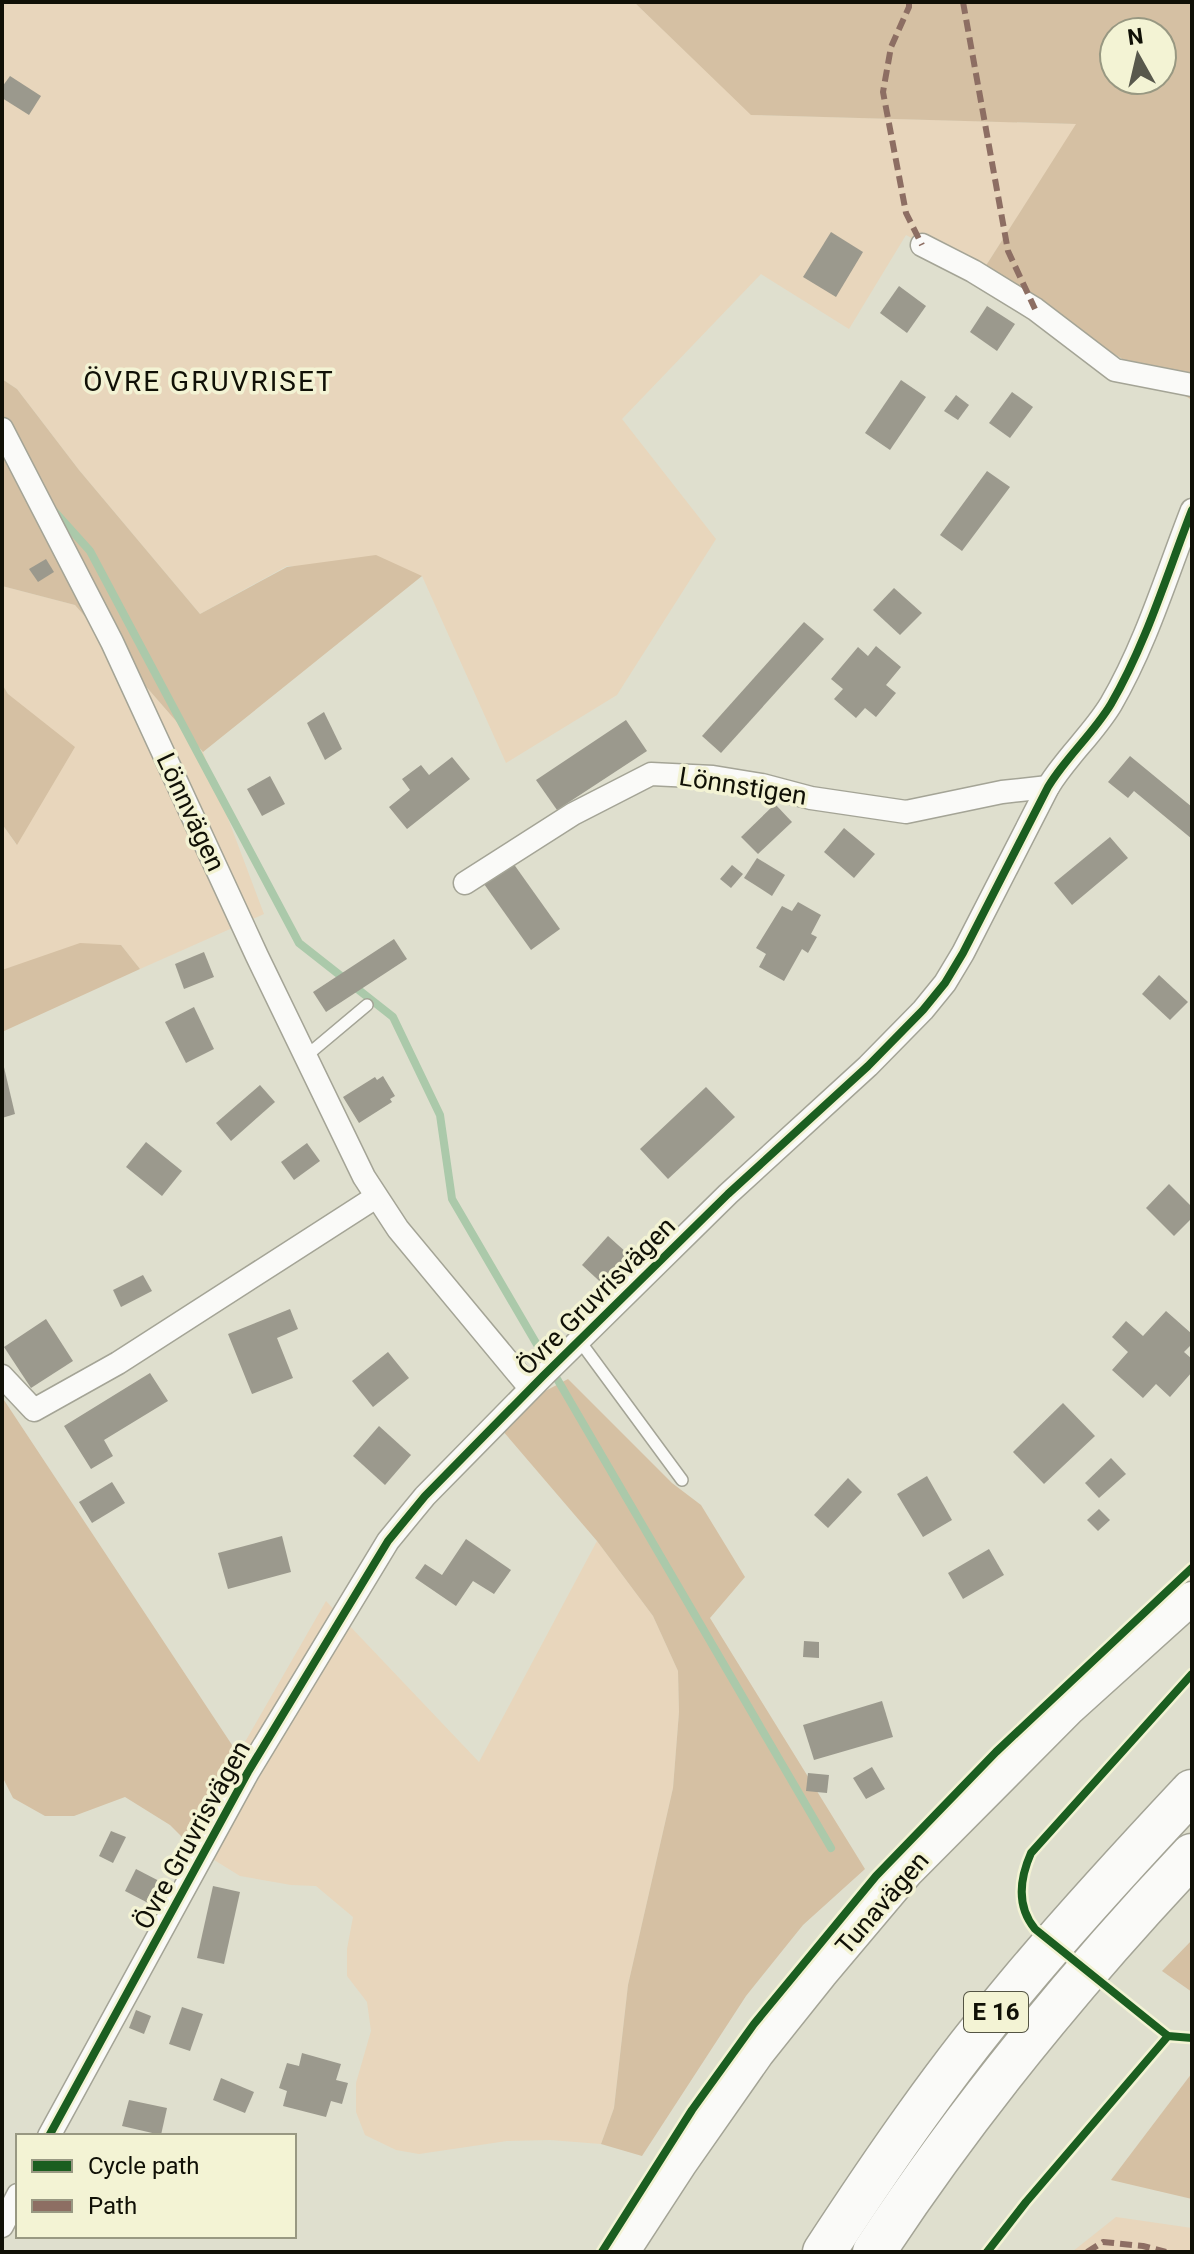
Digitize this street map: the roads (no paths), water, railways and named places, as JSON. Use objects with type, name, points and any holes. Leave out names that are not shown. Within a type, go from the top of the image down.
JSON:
[{"type":"highway","name":"E 16","points":[[824,2252],[915,2117],[1015,1987],[1192,1791]]},
{"type":"highway","name":"E 16","points":[[874,2252],[994,2082],[1063,1997],[1192,1855]]},
{"type":"street","points":[[922,245],[973,271],[1035,309],[1115,370],[1192,385]]},
{"type":"street","name":"Lönnvägen","points":[[2,429],[112,642],[305,1057],[376,1197],[398,1229],[544,1375]]},
{"type":"street","name":"Övre Gruvrisvägen","points":[[50,2134],[242,1783],[375,1560],[425,1496],[544,1375],[728,1194],[868,1066],[945,983],[1048,787],[1111,704],[1132,663],[1192,510]]},
{"type":"street","name":"Lönnstigen","points":[[465,883],[573,814],[651,774],[713,777],[762,785],[811,798],[906,812],[1002,792],[1048,787]]},
{"type":"street","points":[[2,1376],[34,1410],[145,1346],[376,1197]]},
{"type":"street","name":"Tunavägen","points":[[623,2252],[758,2053],[907,1872],[1070,1708],[1192,1598]]},
{"type":"street","points":[[2,2226],[16,2199]]},
{"type":"lane","points":[[305,1057],[367,1005]]},
{"type":"lane","points":[[579,1340],[682,1480]]},
{"type":"waterway","points":[[54,511],[90,551],[299,943],[393,1017],[440,1115],[452,1199],[831,1848]]},
{"type":"district","name":"ÖVRE GRUVRISET","points":[[209,381]]}]
